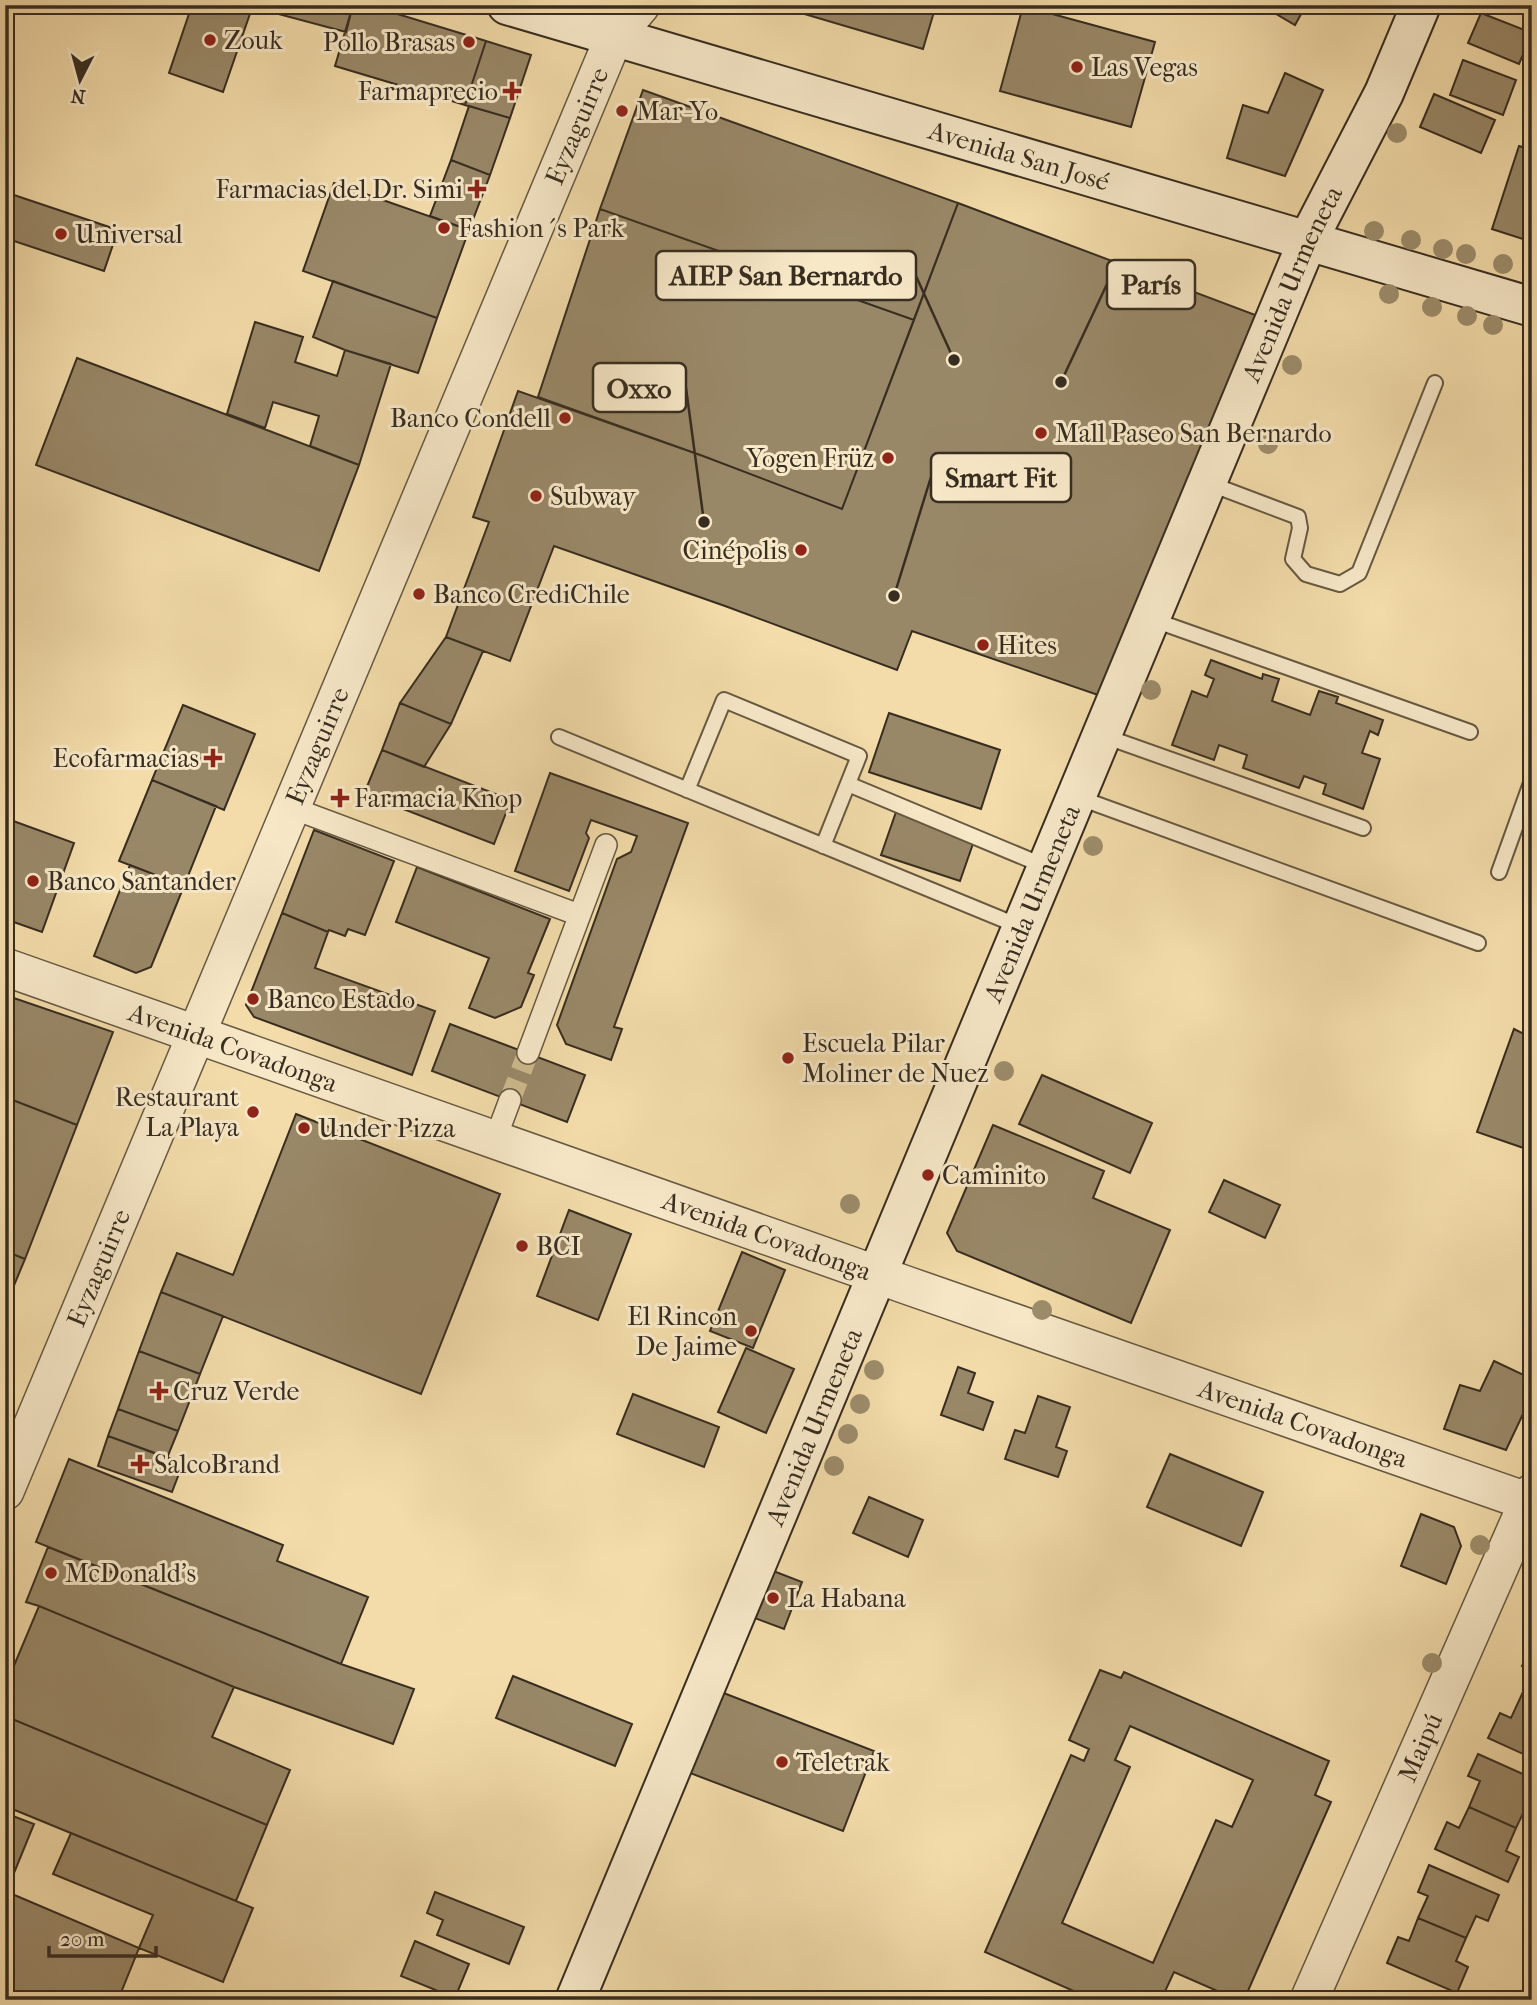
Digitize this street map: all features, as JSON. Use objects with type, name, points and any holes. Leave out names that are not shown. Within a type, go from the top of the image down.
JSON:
[{"type":"main road","name":"Avenida San José","points":[[507,5],[1532,307]]},
{"type":"main road","name":"Avenida Urmeneta","points":[[575,2000],[1308,240],[1384,93],[1421,5]]},
{"type":"street","name":"Eyzaguirre","points":[[5,1491],[614,37],[641,5]]},
{"type":"street","points":[[292,808],[579,915]]},
{"type":"street","points":[[527,1053],[606,845]]},
{"type":"street","name":"Avenida Covadonga","points":[[5,967],[877,1274],[1531,1499]]},
{"type":"street","points":[[495,1140],[510,1100]]},
{"type":"street","name":"Maipú","points":[[1309,2000],[1531,1499]]},
{"type":"lane","points":[[1207,482],[1298,517],[1300,528],[1293,559],[1307,574],[1340,584],[1359,573],[1435,383]]},
{"type":"lane","points":[[1150,618],[1470,732]]},
{"type":"lane","points":[[687,790],[724,700],[859,756],[822,846]]},
{"type":"lane","points":[[1102,735],[1363,828]]},
{"type":"lane","points":[[559,737],[1021,927]]},
{"type":"lane","points":[[1499,872],[1532,779]]},
{"type":"lane","points":[[848,784],[1046,867]]},
{"type":"lane","points":[[1076,796],[1478,943]]},
{"type":"building","name":"Zouk","points":[[192,5],[253,5],[223,92],[169,73]]},
{"type":"building","points":[[353,5],[346,32],[252,7]]},
{"type":"building","points":[[353,5],[368,5],[486,41],[465,105],[335,66]]},
{"type":"building","points":[[774,5],[936,5],[923,49]]},
{"type":"building","points":[[1261,5],[1306,5],[1295,25]]},
{"type":"building","name":"Las Vegas","points":[[1023,6],[1155,42],[1131,127],[1000,91]]},
{"type":"building","points":[[1481,13],[1532,33],[1519,64],[1468,43]]},
{"type":"building","points":[[486,41],[531,55],[510,118],[465,105]]},
{"type":"building","points":[[1463,60],[1516,80],[1503,115],[1450,95]]},
{"type":"building","points":[[1285,73],[1323,90],[1285,176],[1227,158],[1243,105],[1268,113]]},
{"type":"building","points":[[643,90],[958,203],[914,320],[600,209]]},
{"type":"building","points":[[1434,94],[1495,120],[1481,153],[1420,127]]},
{"type":"building","points":[[469,106],[510,118],[490,175],[451,160]]},
{"type":"building","points":[[1519,146],[1532,150],[1532,242],[1492,229]]},
{"type":"building","points":[[451,160],[490,175],[469,230],[430,216]]},
{"type":"building","points":[[334,183],[469,230],[437,318],[303,271]]},
{"type":"building","name":"Universal","points":[[5,192],[118,230],[104,271],[5,238]]},
{"type":"building","name":"Mall Paseo San Bernardo","points":[[958,203],[1258,316],[1101,696],[912,631],[897,670],[554,546],[510,661],[446,637],[489,522],[473,517],[518,391],[703,456],[842,509]]},
{"type":"building","points":[[600,209],[914,320],[842,509],[538,397]]},
{"type":"building","points":[[333,281],[437,318],[418,373],[313,337]]},
{"type":"building","points":[[255,322],[303,337],[295,362],[337,376],[345,350],[391,364],[359,465],[310,446],[319,416],[273,402],[265,428],[227,414]]},
{"type":"building","points":[[77,358],[359,465],[319,571],[36,465]]},
{"type":"building","points":[[446,637],[483,651],[451,724],[400,703]]},
{"type":"building","points":[[1211,660],[1262,679],[1263,674],[1279,679],[1272,701],[1310,715],[1319,691],[1338,697],[1336,703],[1383,720],[1378,735],[1370,731],[1362,753],[1380,759],[1363,809],[1323,794],[1326,784],[1304,776],[1299,788],[1243,768],[1247,755],[1219,745],[1214,760],[1172,745],[1192,691],[1207,697],[1214,679],[1205,675]]},
{"type":"building","points":[[400,703],[451,724],[424,767],[382,750]]},
{"type":"building","points":[[183,705],[255,734],[224,810],[152,780]]},
{"type":"building","points":[[889,713],[1000,750],[981,809],[869,772]]},
{"type":"building","points":[[382,750],[511,800],[494,844],[364,794]]},
{"type":"building","points":[[550,773],[688,823],[614,1027],[622,1029],[611,1060],[566,1044],[557,1025],[617,859],[631,852],[637,836],[591,820],[586,833],[589,838],[569,891],[515,871]]},
{"type":"building","points":[[152,780],[216,806],[184,886],[119,861]]},
{"type":"building","points":[[896,812],[975,838],[960,881],[881,855]]},
{"type":"building","name":"Banco Santander","points":[[5,818],[74,843],[42,932],[5,919]]},
{"type":"building","points":[[314,830],[394,861],[365,935],[348,929],[345,936],[329,930],[328,932],[282,913]]},
{"type":"building","points":[[130,865],[184,886],[151,967],[136,973],[94,956]]},
{"type":"building","points":[[417,867],[550,919],[528,973],[534,975],[521,1007],[495,1018],[469,1008],[489,958],[396,922]]},
{"type":"building","points":[[282,913],[328,932],[315,968],[435,1011],[412,1075],[254,1017],[246,1005]]},
{"type":"building","points":[[5,995],[113,1032],[77,1125],[5,1097]]},
{"type":"building","points":[[450,1024],[585,1075],[567,1122],[432,1071]]},
{"type":"building","points":[[1514,1029],[1532,1038],[1532,1151],[1477,1132]]},
{"type":"building","points":[[1042,1075],[1152,1123],[1130,1173],[1019,1124]]},
{"type":"building","points":[[5,1097],[77,1125],[25,1259],[5,1251]]},
{"type":"building","points":[[296,1114],[500,1194],[421,1394],[161,1292],[177,1253],[233,1275]]},
{"type":"building","points":[[993,1125],[1104,1171],[1093,1198],[1170,1230],[1131,1323],[957,1251],[947,1233]]},
{"type":"building","points":[[1224,1180],[1280,1205],[1265,1238],[1209,1212]]},
{"type":"building","points":[[569,1210],[631,1234],[598,1320],[537,1296]]},
{"type":"building","points":[[5,1251],[25,1259],[5,1307]]},
{"type":"building","points":[[742,1252],[785,1270],[753,1348],[710,1331]]},
{"type":"building","points":[[161,1292],[223,1316],[200,1374],[139,1351]]},
{"type":"building","points":[[746,1348],[794,1369],[766,1433],[718,1412]]},
{"type":"building","name":"Cruz Verde","points":[[139,1351],[200,1374],[178,1431],[118,1409]]},
{"type":"building","points":[[1494,1361],[1532,1379],[1532,1395],[1506,1450],[1444,1429],[1460,1385],[1480,1391]]},
{"type":"building","points":[[958,1367],[975,1373],[968,1393],[993,1402],[983,1430],[941,1415]]},
{"type":"building","points":[[633,1394],[719,1427],[704,1467],[617,1434]]},
{"type":"building","points":[[1038,1396],[1070,1407],[1056,1447],[1067,1451],[1058,1477],[1005,1459],[1015,1430],[1025,1433]]},
{"type":"building","points":[[118,1409],[178,1431],[167,1458],[108,1436]]},
{"type":"building","name":"SalcoBrand","points":[[108,1436],[183,1463],[172,1492],[98,1466]]},
{"type":"building","points":[[1170,1454],[1263,1492],[1241,1546],[1147,1507]]},
{"type":"building","points":[[69,1459],[283,1545],[277,1561],[368,1597],[341,1664],[36,1542]]},
{"type":"building","points":[[869,1497],[923,1520],[908,1557],[853,1533]]},
{"type":"building","points":[[1421,1514],[1454,1527],[1461,1546],[1446,1584],[1401,1566]]},
{"type":"building","points":[[48,1547],[341,1664],[414,1689],[393,1744],[234,1687],[26,1602]]},
{"type":"building","name":"La Habana","points":[[763,1567],[802,1582],[784,1629],[744,1614]]},
{"type":"building","points":[[39,1606],[234,1687],[212,1737],[290,1770],[267,1825],[5,1716],[5,1687]]},
{"type":"building","points":[[1532,1645],[1532,1670],[1522,1666]]},
{"type":"building","points":[[1100,1670],[1121,1678],[1124,1672],[1329,1761],[1315,1795],[1331,1802],[1244,2000],[1238,2000],[1174,1972],[1161,2000],[1094,2000],[985,1952],[1071,1755],[1084,1761],[1089,1749],[1069,1740]],"holes":[[[1130,1726],[1253,1780],[1232,1827],[1216,1820],[1153,1963],[1062,1923],[1130,1767],[1115,1760]]]},
{"type":"building","points":[[1532,1674],[1532,1699],[1522,1694]]},
{"type":"building","points":[[513,1676],[632,1724],[615,1766],[496,1718]]},
{"type":"building","name":"Teletrak","points":[[721,1692],[874,1751],[843,1831],[690,1773]]},
{"type":"building","points":[[1522,1694],[1532,1699],[1532,1758],[1488,1738],[1500,1713],[1511,1718]]},
{"type":"building","points":[[5,1716],[267,1825],[236,1901],[5,1806]]},
{"type":"building","points":[[1478,1754],[1532,1778],[1532,1803],[1529,1801],[1516,1828],[1469,1807],[1480,1781],[1468,1776]]},
{"type":"building","points":[[1469,1807],[1516,1828],[1506,1851],[1519,1857],[1508,1882],[1435,1849],[1447,1822],[1459,1828]]},
{"type":"building","points":[[5,1813],[34,1824],[12,1878],[5,1875]]},
{"type":"building","points":[[71,1833],[253,1908],[223,1982],[139,1948],[153,1915],[53,1874]]},
{"type":"building","points":[[1429,1865],[1499,1895],[1488,1921],[1476,1916],[1466,1938],[1418,1918],[1428,1896],[1418,1892]]},
{"type":"building","points":[[5,1891],[139,1948],[118,2000],[5,2000]]},
{"type":"building","points":[[435,1892],[524,1927],[509,1964],[437,1935],[443,1920],[427,1913]]},
{"type":"building","points":[[1418,1918],[1466,1938],[1456,1961],[1468,1967],[1457,1993],[1387,1963],[1398,1937],[1409,1941]]},
{"type":"building","points":[[415,1941],[469,1964],[455,1998],[401,1976]]},
{"type":"building","points":[[226,1991],[249,2000],[223,2000]]},
{"type":"tunnel","points":[[510,1100],[528,1053]]},
{"type":"place","name":"Zouk","points":[[210,40]]},
{"type":"place","name":"Pollo Brasas","points":[[469,42]]},
{"type":"place","name":"Las Vegas","points":[[1077,67]]},
{"type":"place","name":"Farmaprecio","points":[[512,91]]},
{"type":"place","name":"Mar-Yo","points":[[622,111]]},
{"type":"place","name":"Farmacias del Dr. Simi","points":[[477,189]]},
{"type":"place","name":"Fashion´s Park","points":[[444,228]]},
{"type":"place","name":"Universal","points":[[61,234]]},
{"type":"place","name":"AIEP San Bernardo","points":[[954,360]]},
{"type":"place","name":"París","points":[[1061,382]]},
{"type":"place","name":"Banco Condell","points":[[565,418]]},
{"type":"place","name":"Mall Paseo San Bernardo","points":[[1041,433]]},
{"type":"place","name":"Yogen Früz","points":[[888,458]]},
{"type":"place","name":"Subway","points":[[536,496]]},
{"type":"place","name":"Oxxo","points":[[704,522]]},
{"type":"place","name":"Cinépolis","points":[[801,550]]},
{"type":"place","name":"Banco CrediChile","points":[[419,594]]},
{"type":"place","name":"Smart Fit","points":[[894,596]]},
{"type":"place","name":"Hites","points":[[983,645]]},
{"type":"place","name":"Ecofarmacias","points":[[213,758]]},
{"type":"place","name":"Farmacia Knop","points":[[340,798]]},
{"type":"place","name":"Banco Santander","points":[[33,881]]},
{"type":"place","name":"Banco Estado","points":[[253,999]]},
{"type":"place","name":"Escuela Pilar Moliner de Nuez","points":[[788,1058]]},
{"type":"place","name":"Restaurant La Playa","points":[[253,1112]]},
{"type":"place","name":"Under Pizza","points":[[304,1128]]},
{"type":"place","name":"Caminito","points":[[928,1175]]},
{"type":"place","name":"BCI","points":[[522,1246]]},
{"type":"place","name":"El Rincon De Jaime","points":[[751,1331]]},
{"type":"place","name":"Cruz Verde","points":[[159,1391]]},
{"type":"place","name":"SalcoBrand","points":[[140,1464]]},
{"type":"place","name":"McDonald's","points":[[51,1573]]},
{"type":"place","name":"La Habana","points":[[773,1598]]},
{"type":"place","name":"Teletrak","points":[[782,1762]]}]
